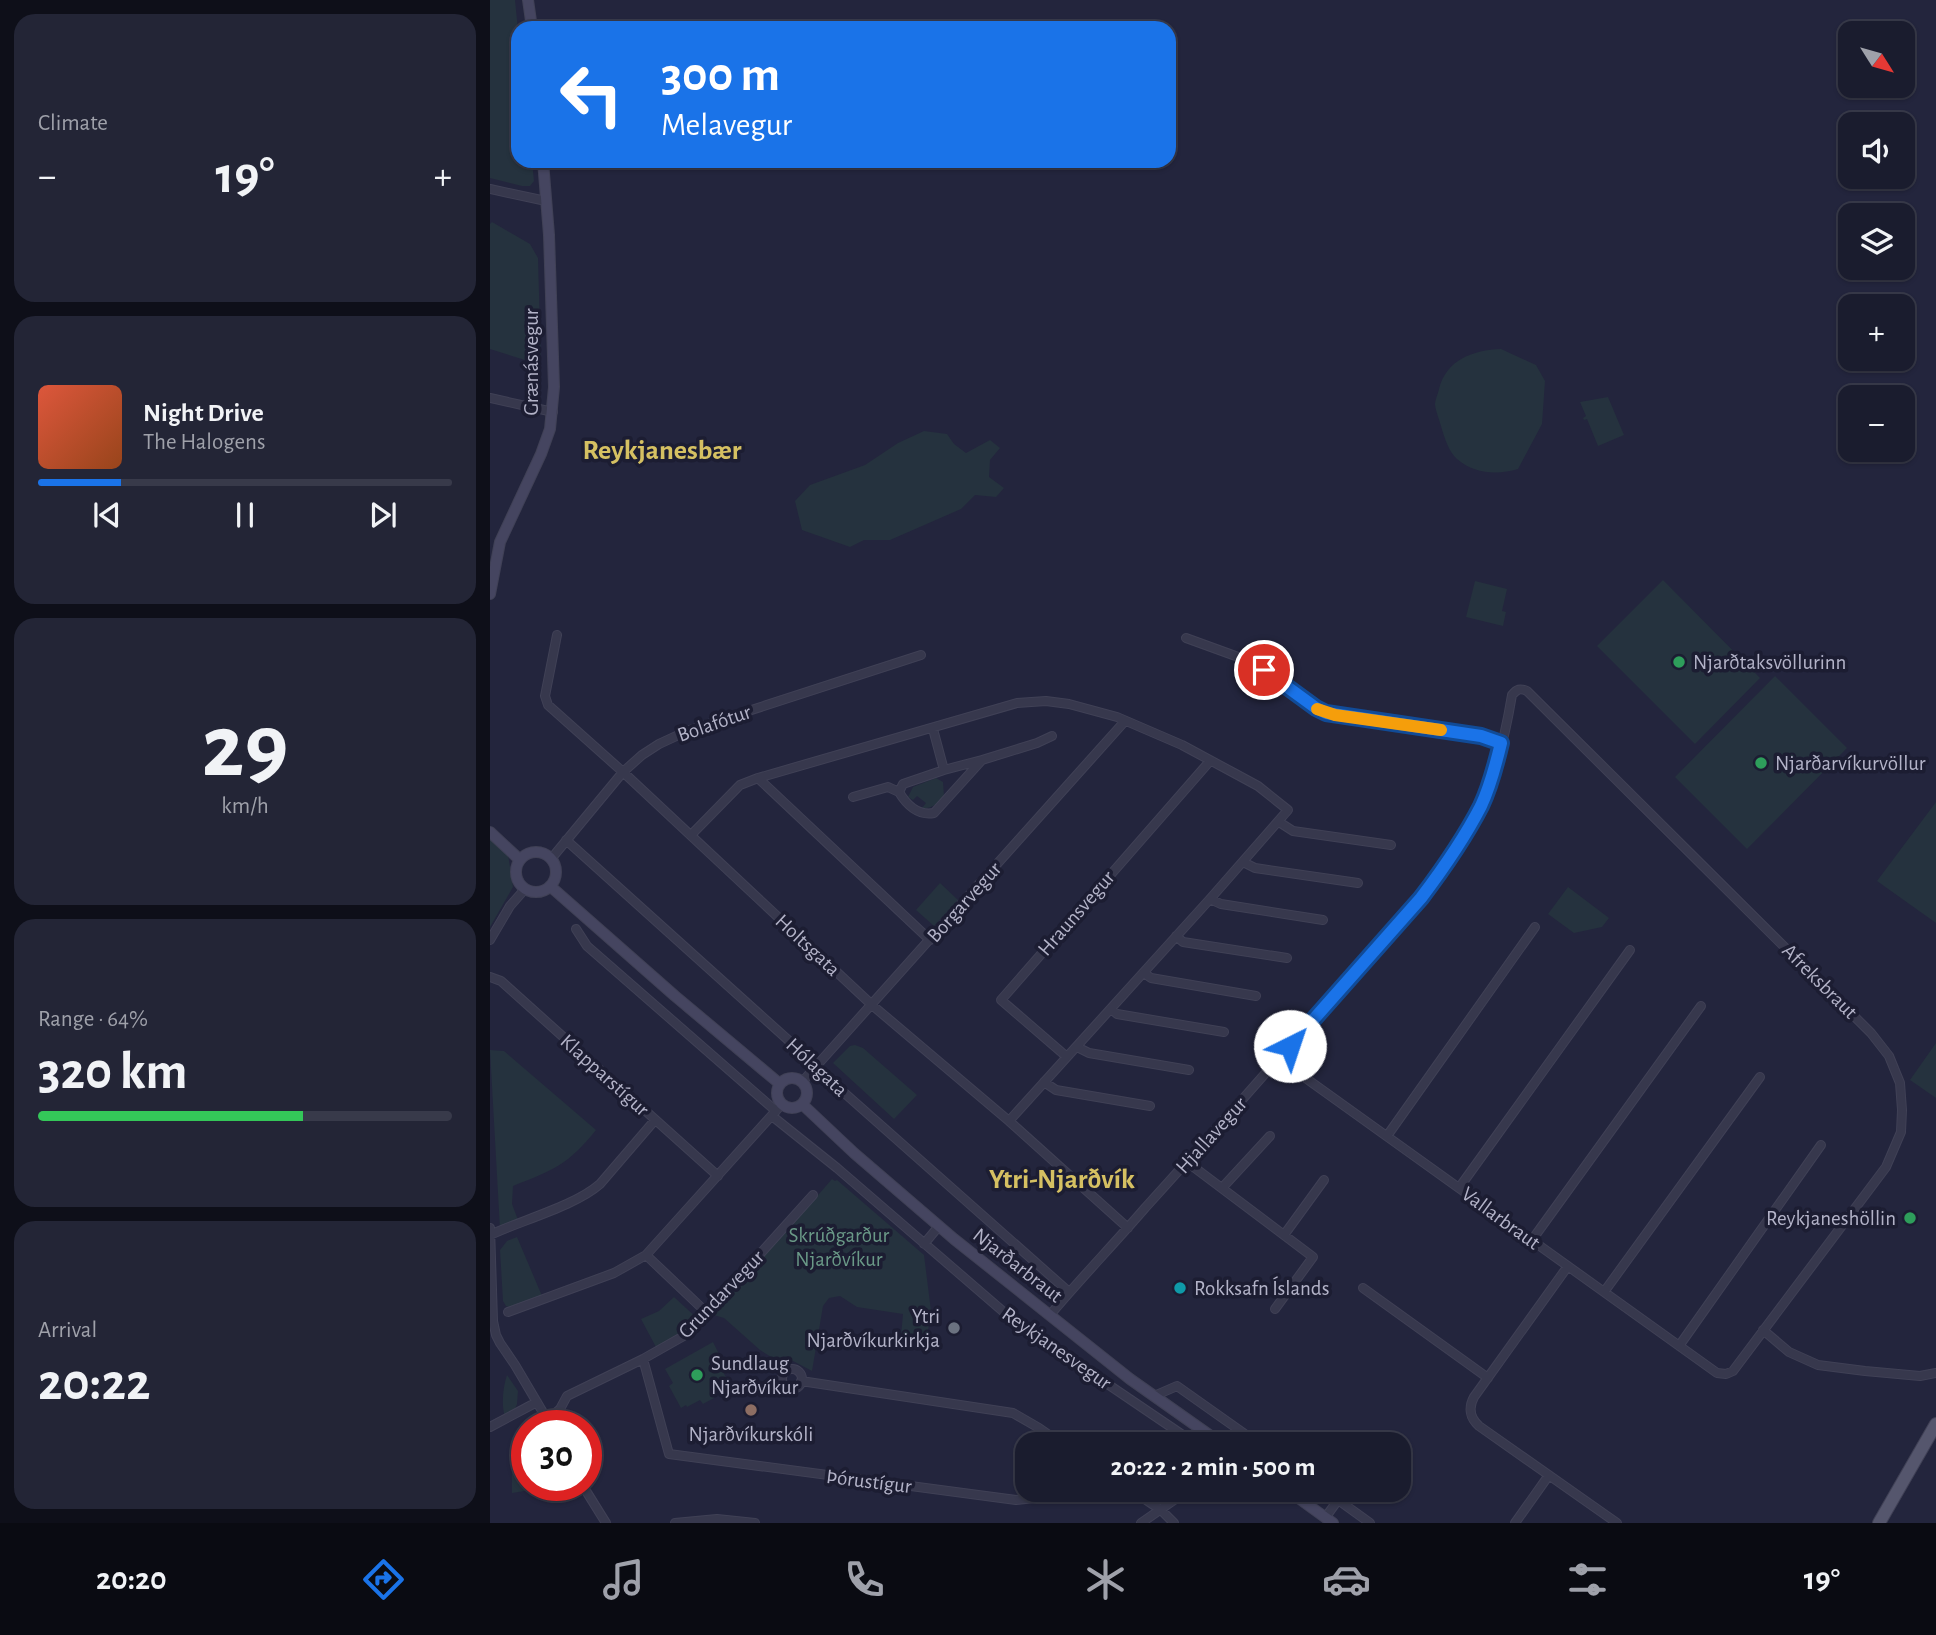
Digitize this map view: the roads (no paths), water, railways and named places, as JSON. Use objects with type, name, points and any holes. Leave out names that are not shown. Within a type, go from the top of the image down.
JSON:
[{"type":"main road","points":[[528,0],[531,21]]},
{"type":"main road","name":"Grænásvegur","points":[[490,594],[500,542],[541,454],[553,412],[543,168]]},
{"type":"main road","points":[[490,832],[520,860]]},
{"type":"main road","points":[[536,852],[551,859],[556,876],[550,886],[541,892],[530,891],[520,884],[516,872],[520,860],[536,852]]},
{"type":"main road","points":[[550,886],[780,1084]]},
{"type":"main road","points":[[793,1078],[802,1083],[806,1095],[802,1104],[776,1110],[780,1084],[793,1078]]},
{"type":"main road","name":"Njarðarbraut","points":[[802,1104],[939,1226],[1154,1396],[1205,1432]]},
{"type":"main road","points":[[1879,1523],[1933,1434],[1936,1424]]},
{"type":"main road","points":[[1304,1502],[1329,1520]]},
{"type":"street","points":[[490,189],[546,201]]},
{"type":"street","points":[[490,398],[553,412]]},
{"type":"street","name":"Holtsgata","points":[[557,635],[545,700],[548,705],[872,1005],[1009,1121],[1128,1227]]},
{"type":"street","points":[[1186,638],[1252,662],[1326,713],[1481,736],[1501,743]]},
{"type":"street","name":"Bolafótur","points":[[551,859],[623,772],[650,749],[677,735],[921,655]]},
{"type":"street","name":"Afreksbraut","points":[[1501,743],[1512,695],[1522,688],[1871,1032],[1889,1056],[1900,1083],[1901,1132],[1886,1167],[1733,1371],[1726,1374]]},
{"type":"street","points":[[691,835],[740,785],[758,778],[1017,703],[1046,701],[1069,704],[1117,717],[1156,733],[1258,786],[1288,810],[1009,1121]]},
{"type":"street","name":"Borgarvegur","points":[[802,1083],[1125,721]]},
{"type":"street","points":[[933,729],[944,770]]},
{"type":"street","points":[[899,792],[902,784],[1052,736]]},
{"type":"street","name":"Hjallavegur","points":[[1050,1315],[1421,898],[1458,845],[1481,805],[1501,743]]},
{"type":"street","points":[[853,797],[888,788],[899,792],[905,803],[920,812],[934,813],[982,760]]},
{"type":"street","name":"Hraunsvegur","points":[[1067,1058],[1001,1000],[1210,761]]},
{"type":"street","points":[[758,778],[930,940]]},
{"type":"street","points":[[1279,822],[1293,831],[1391,845]]},
{"type":"street","name":"Hólagata","points":[[566,841],[1069,1292]]},
{"type":"street","points":[[1243,862],[1255,868],[1358,883]]},
{"type":"street","points":[[490,940],[510,906],[525,889]]},
{"type":"street","points":[[1210,899],[1221,904],[1323,920]]},
{"type":"street","points":[[1387,1136],[1535,927]]},
{"type":"street","name":"Reykjanesvegur","points":[[576,929],[587,946],[1013,1320],[1178,1432]]},
{"type":"street","points":[[1176,936],[1183,942],[1287,958]]},
{"type":"street","points":[[1459,1188],[1630,950]]},
{"type":"street","points":[[1144,972],[1151,978],[1256,996]]},
{"type":"street","name":"Klapparstígur","points":[[490,977],[501,981],[718,1176]]},
{"type":"street","points":[[1532,1240],[1701,1006]]},
{"type":"street","points":[[1111,1009],[1117,1014],[1224,1032]]},
{"type":"street","points":[[1077,1047],[1090,1053],[1189,1070]]},
{"type":"street","name":"Vallarbraut","points":[[1279,1059],[1717,1373],[1726,1374]]},
{"type":"street","points":[[1604,1292],[1759,1077]]},
{"type":"street","points":[[1044,1082],[1056,1090],[1150,1106]]},
{"type":"street","points":[[508,1312],[614,1273],[646,1255],[776,1110]]},
{"type":"street","points":[[490,1235],[590,1192],[655,1121]]},
{"type":"street","points":[[1222,1188],[1270,1136]]},
{"type":"street","points":[[1679,1346],[1822,1145]]},
{"type":"street","points":[[1187,1162],[1313,1257],[1275,1309]]},
{"type":"street","points":[[1284,1235],[1324,1180]]},
{"type":"street","name":"Grundarvegur","points":[[559,1410],[567,1396],[689,1333],[813,1195]]},
{"type":"street","points":[[924,1244],[939,1226]]},
{"type":"street","points":[[490,1228],[493,1321],[496,1335],[542,1410]]},
{"type":"street","points":[[646,1255],[707,1312]]},
{"type":"street","points":[[1568,1266],[1472,1401],[1471,1409],[1479,1426],[1617,1523]]},
{"type":"street","points":[[1363,1288],[1488,1378]]},
{"type":"street","points":[[1763,1331],[1789,1352],[1818,1365],[1920,1376],[1936,1381]]},
{"type":"street","name":"Þórustígur","points":[[643,1359],[669,1454],[1015,1500]]},
{"type":"street","points":[[1920,1376],[1936,1373]]},
{"type":"street","points":[[801,1381],[1013,1413],[1045,1432]]},
{"type":"street","points":[[1154,1396],[1177,1385],[1242,1432]]},
{"type":"street","points":[[490,1427],[537,1402]]},
{"type":"street","points":[[1515,1523],[1549,1475]]},
{"type":"street","points":[[592,1501],[606,1523]]},
{"type":"street","points":[[1149,1502],[1174,1523]]},
{"type":"street","points":[[1141,1523],[1172,1502]]},
{"type":"street","points":[[1329,1520],[1337,1502]]},
{"type":"street","points":[[1341,1502],[1370,1523]]},
{"type":"street","points":[[675,1523],[717,1519],[755,1523]]},
{"type":"place","name":"Njarðtaksvöllurinn","points":[[1679,662]]},
{"type":"place","name":"Njarðarvíkurvöllur","points":[[1761,763]]},
{"type":"place","name":"Reykjaneshöllin","points":[[1910,1218]]},
{"type":"place","name":"Rokksafn Íslands","points":[[1180,1288]]},
{"type":"place","name":"Ytri Njarðvíkurkirkja","points":[[954,1328]]},
{"type":"place","name":"Sundlaug Njarðvíkur","points":[[697,1375]]},
{"type":"place","name":"Njarðvíkurskóli","points":[[751,1410]]},
{"type":"district","name":"Reykjanesbær","points":[[662,449]]},
{"type":"district","name":"Ytri-Njarðvík","points":[[1062,1178]]},
{"type":"park label","name":"Skrúðgarður Njarðvíkur","points":[[839,1247]]}]
